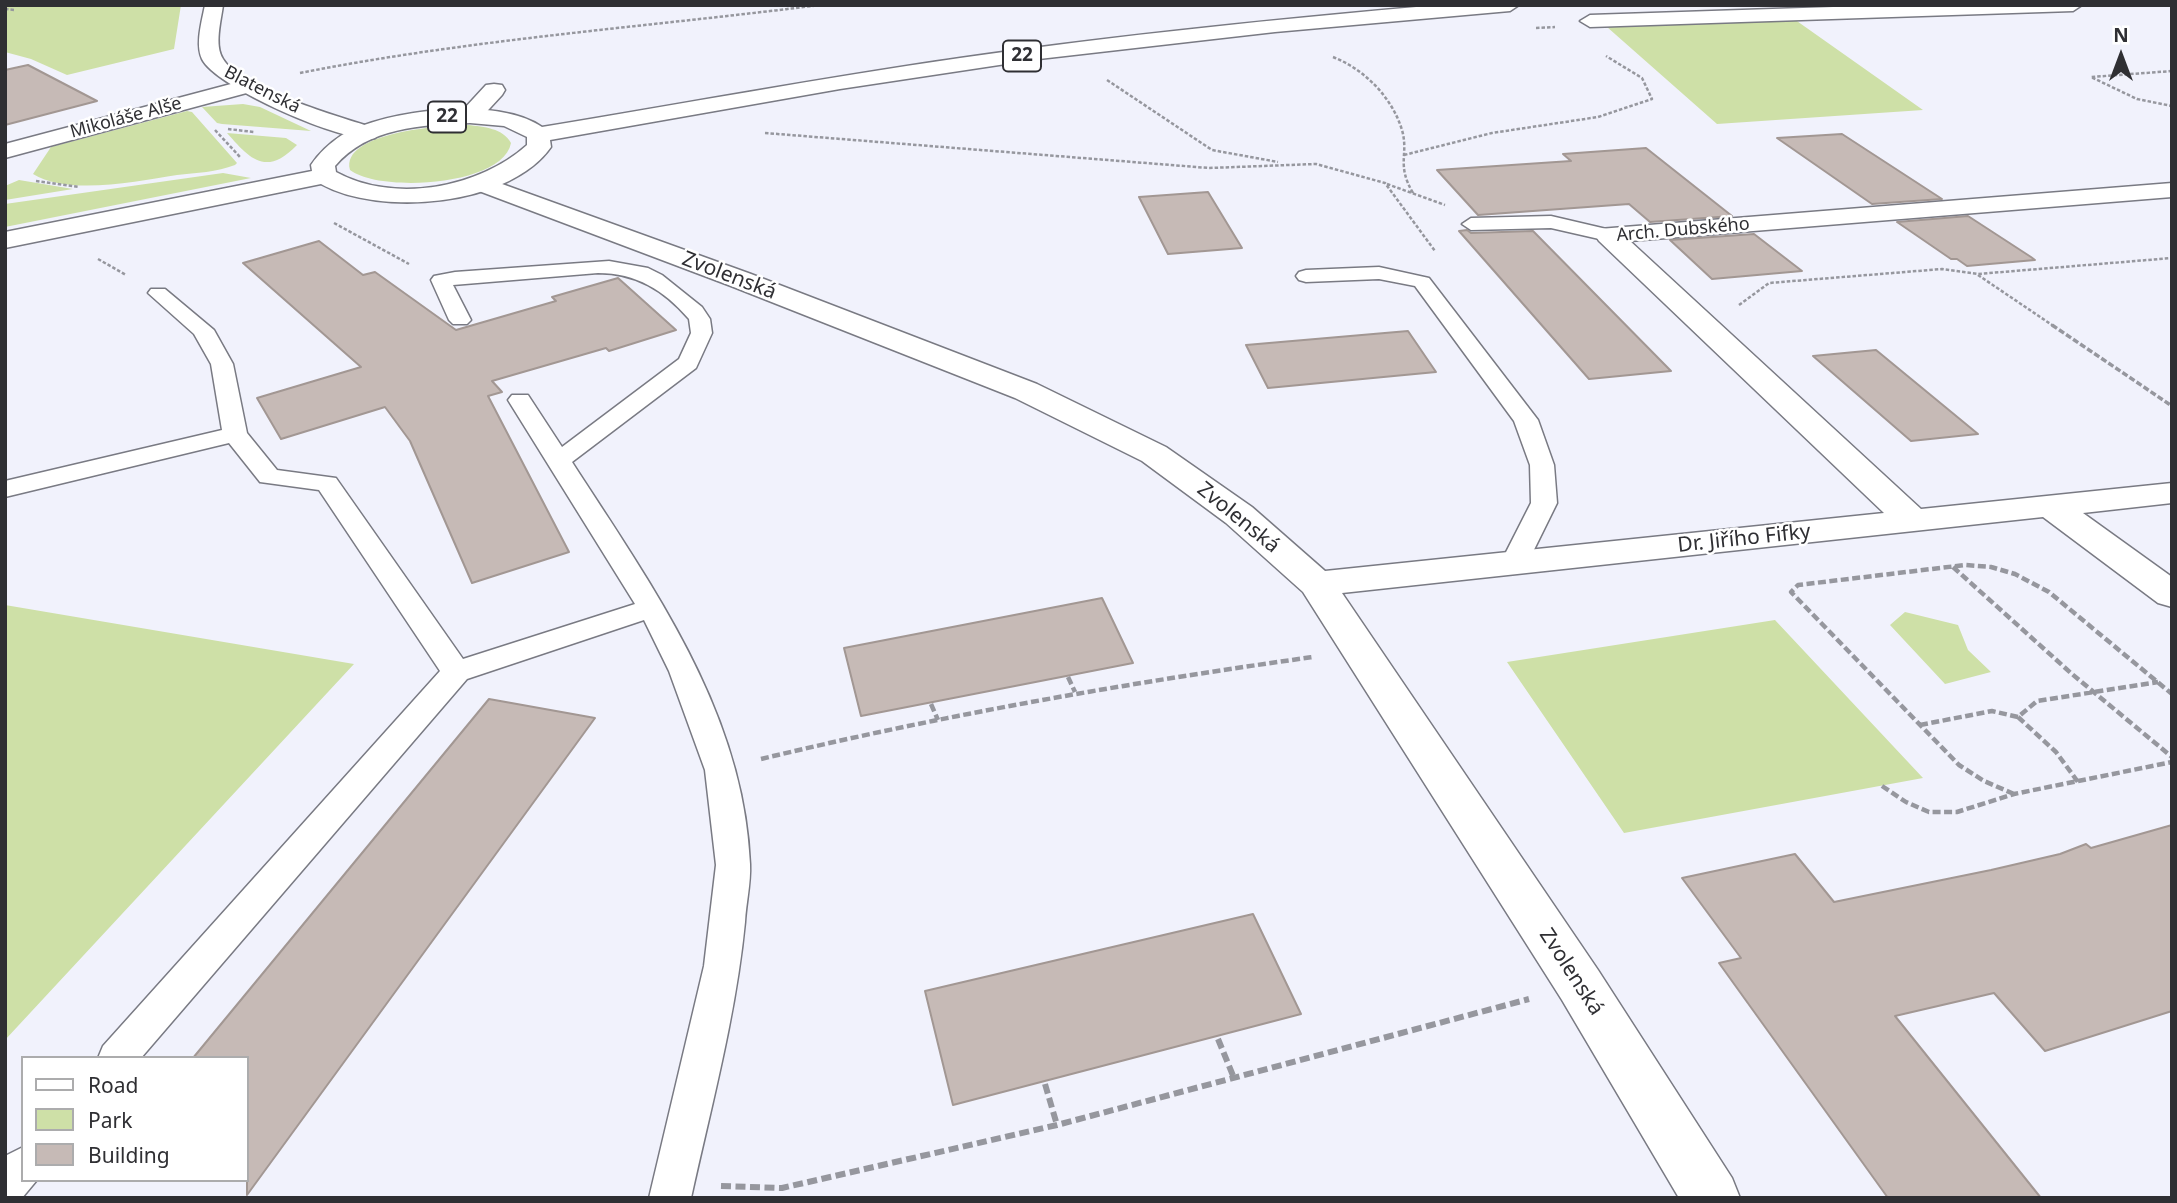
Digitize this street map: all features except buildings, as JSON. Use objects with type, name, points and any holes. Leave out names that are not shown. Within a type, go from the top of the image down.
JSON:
[{"type":"street","name":"Blatenská","points":[[214,5],[210,49],[212,61],[222,72],[278,102],[367,133]]},
{"type":"street","name":"22","points":[[325,176],[323,165],[330,154],[367,133],[417,120],[470,116],[514,121],[529,127],[538,135],[742,99],[996,60],[1209,33],[1510,5]]},
{"type":"street","points":[[1590,21],[2073,5]]},
{"type":"street","name":"Mikoláše Alše","points":[[6,151],[246,86]]},
{"type":"street","points":[[470,116],[494,90]]},
{"type":"street","points":[[5,240],[325,176],[336,185],[383,195],[415,194],[480,183],[509,172],[529,160],[539,147],[538,135]]},
{"type":"street","name":"Zvolenská","points":[[480,183],[754,285],[1038,397],[1154,454],[1239,515],[1317,584],[1580,985],[1712,1198]]},
{"type":"street","name":"Arch. Dubského","points":[[1608,235],[2172,190]]},
{"type":"street","name":"Arch. Dubského","points":[[1608,235],[1913,522]]},
{"type":"street","name":"Dr. Jiřího Fifky","points":[[1317,584],[2172,493]]},
{"type":"street","points":[[2050,506],[2172,595]]},
{"type":"lane","points":[[1471,224],[1551,222],[1608,235]]},
{"type":"lane","points":[[460,320],[441,281],[476,275],[585,268],[621,268],[643,272],[697,312],[703,327],[699,344],[688,363],[557,462]]},
{"type":"lane","points":[[1306,276],[1369,272],[1403,274],[1422,282],[1526,420],[1542,465],[1544,503],[1516,562]]},
{"type":"lane","points":[[158,293],[203,330],[222,364],[235,434],[269,477],[327,483],[456,672]]},
{"type":"lane","points":[[520,400],[652,608],[684,671],[721,770],[733,865],[722,966],[695,1095],[671,1191]]},
{"type":"lane","points":[[5,489],[235,434]]},
{"type":"lane","points":[[119,1056],[456,672],[652,608]]},
{"type":"lane","points":[[5,1186],[21,1168]]},
{"type":"path","points":[[246,86],[353,61],[502,40],[820,5]]},
{"type":"path","points":[[5,9],[15,10]]},
{"type":"path","points":[[1404,155],[1503,131],[1594,118],[1629,110],[1653,99],[1642,78],[1599,52]]},
{"type":"path","points":[[1325,54],[1351,64],[1382,92],[1402,131],[1403,176],[1413,192]]},
{"type":"path","points":[[2172,71],[2091,77],[2137,99],[2172,106]]},
{"type":"path","points":[[1100,75],[1212,150],[1287,164]]},
{"type":"path","points":[[764,133],[1209,168],[1316,164],[1352,172],[1447,205],[1471,224]]},
{"type":"path","points":[[1385,183],[1433,248],[1455,285],[1436,302]]},
{"type":"path","points":[[1739,305],[1769,283],[1942,269],[1978,274],[2172,258]]},
{"type":"path","points":[[1978,274],[2172,406]]},
{"type":"path","points":[[2014,794],[1984,781],[1959,765],[1791,592],[1798,585],[1978,564],[2032,580],[2172,694]]},
{"type":"path","points":[[1952,566],[2172,760]]},
{"type":"path","points":[[721,770],[840,739],[1142,680],[1318,656],[1333,681],[1376,672]]},
{"type":"path","points":[[1068,677],[1075,693]]},
{"type":"path","points":[[2018,717],[2037,701],[2158,682]]},
{"type":"path","points":[[931,704],[937,720]]},
{"type":"path","points":[[1919,725],[1992,711],[2018,717],[2056,752],[2078,782]]},
{"type":"path","points":[[1882,786],[1906,802],[1929,812],[1957,812],[2014,794],[2172,760]]},
{"type":"path","points":[[671,1191],[782,1188],[1057,1125],[1580,985]]},
{"type":"path","points":[[1218,1039],[1234,1078]]},
{"type":"path","points":[[1045,1084],[1057,1125]]},
{"type":"green space","points":[[5,5],[181,5],[174,49],[67,75],[31,59],[5,52]]},
{"type":"green space","points":[[1794,19],[1923,110],[1717,124],[1607,27]]},
{"type":"green space","points":[[243,104],[260,107],[311,131],[217,123],[202,107]]},
{"type":"green space","points":[[187,111],[192,112],[237,163],[235,165],[206,172],[84,186],[48,181],[33,174],[51,147]]},
{"type":"green space","points":[[468,125],[492,129],[503,134],[511,143],[503,157],[487,169],[464,177],[412,183],[387,182],[350,170],[351,157],[361,147],[377,139],[417,129]]},
{"type":"green space","points":[[227,133],[286,138],[297,145],[276,160],[259,161],[243,150]]},
{"type":"green space","points":[[223,173],[251,178],[5,227],[5,204]]},
{"type":"green space","points":[[19,180],[73,189],[5,200],[5,186]]},
{"type":"green space","points":[[5,605],[354,664],[5,1040]]},
{"type":"green space","points":[[1905,612],[1958,625],[1968,650],[1991,672],[1945,684],[1890,625]]},
{"type":"green space","points":[[1775,620],[1923,778],[1624,833],[1507,662]]}]
